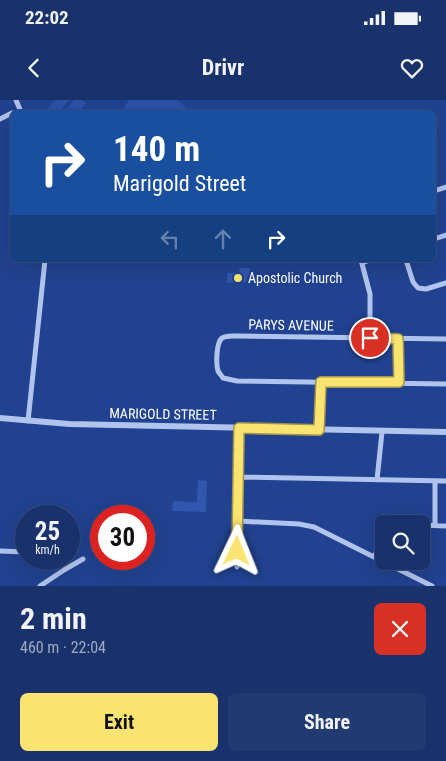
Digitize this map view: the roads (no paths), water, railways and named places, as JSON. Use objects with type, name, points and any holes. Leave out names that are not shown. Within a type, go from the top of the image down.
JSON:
[{"type":"street","points":[[28,421],[45,262]]},
{"type":"street","points":[[361,262],[370,294],[370,338]]},
{"type":"street","points":[[407,262],[413,282],[418,288],[426,289],[446,283]]},
{"type":"street","name":"PARYS AVENUE","points":[[321,382],[237,381],[223,378],[218,369],[217,350],[219,341],[225,337],[238,336],[446,339]]},
{"type":"street","points":[[398,339],[399,382]]},
{"type":"street","points":[[319,430],[321,382],[446,384]]},
{"type":"street","name":"MARIGOLD STREET","points":[[0,418],[69,424],[446,432]]},
{"type":"street","points":[[237,566],[239,428]]},
{"type":"street","points":[[378,480],[382,432]]},
{"type":"street","points":[[239,477],[446,481]]},
{"type":"street","points":[[435,525],[436,481]]},
{"type":"street","points":[[238,521],[309,526],[319,529],[432,586]]},
{"type":"street","points":[[430,525],[446,526]]},
{"type":"street","points":[[0,551],[15,552]]},
{"type":"street","points":[[40,586],[83,559]]},
{"type":"place","name":"Apostolic Church","points":[[238,278]]}]
